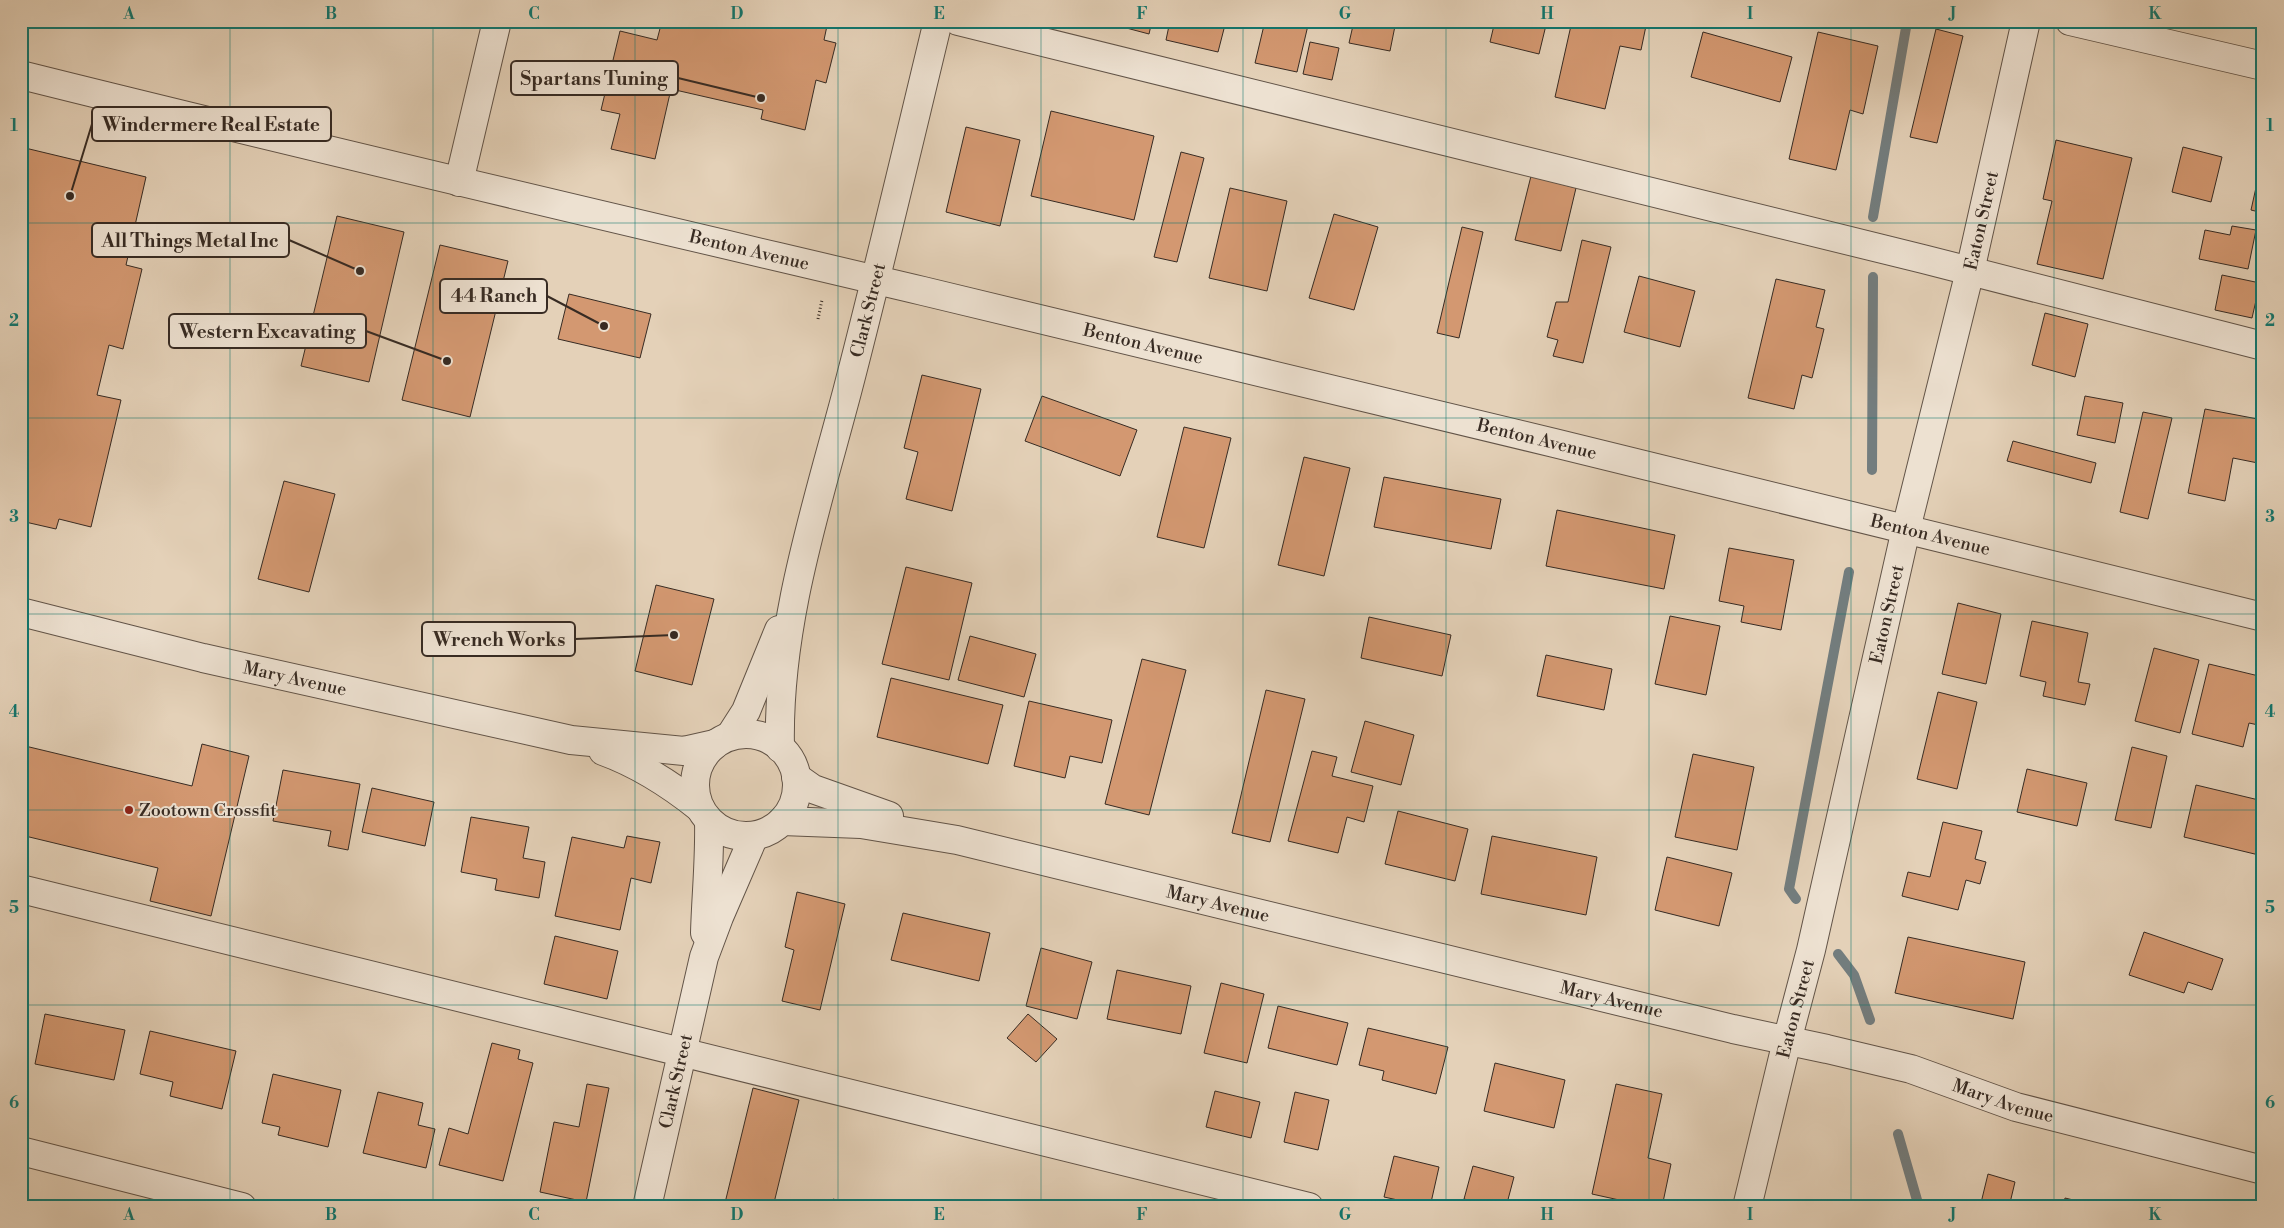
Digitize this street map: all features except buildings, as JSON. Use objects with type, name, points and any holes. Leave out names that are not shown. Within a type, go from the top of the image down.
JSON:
[{"type":"street","points":[[459,182],[497,21]]},
{"type":"street","name":"Clark Street","points":[[793,599],[876,280],[938,21]]},
{"type":"street","points":[[958,21],[1970,271],[2263,346]]},
{"type":"street","name":"Eaton Street","points":[[1747,1207],[1811,950],[1906,528],[1970,271],[2026,21]]},
{"type":"street","points":[[2070,21],[2263,66]]},
{"type":"street","name":"Benton Avenue","points":[[21,75],[459,182],[876,280],[1906,528],[2263,617]]},
{"type":"street","points":[[704,815],[695,791],[695,774],[702,757],[722,740],[746,711],[793,599]]},
{"type":"street","points":[[780,748],[782,689],[793,599]]},
{"type":"street","name":"Mary Avenue","points":[[21,612],[203,658],[571,740]]},
{"type":"street","points":[[748,734],[765,738],[780,748],[791,762],[796,777],[796,793],[791,808],[782,821],[769,831],[754,836],[730,833],[704,815],[667,782],[637,765],[571,740],[684,751],[748,734]]},
{"type":"street","name":"Mary Avenue","points":[[796,777],[813,788],[842,800],[957,840]]},
{"type":"street","name":"Clark Street","points":[[704,815],[710,850],[706,885],[704,957]]},
{"type":"street","name":"Mary Avenue","points":[[782,821],[861,824],[957,840],[1787,1041],[1827,1048],[1911,1069],[2016,1107],[2263,1170]]},
{"type":"street","name":"Clark Street","points":[[647,1207],[704,957],[719,916],[754,836]]},
{"type":"street","points":[[21,889],[1309,1207]]},
{"type":"street","points":[[21,1151],[242,1207]]},
{"type":"path","points":[[818,319],[822,295]]},
{"type":"waterway","points":[[1873,217],[1907,22]]},
{"type":"waterway","points":[[1872,470],[1873,277]]},
{"type":"waterway","points":[[1796,899],[1789,889],[1849,572]]},
{"type":"waterway","points":[[1838,954],[1854,975],[1870,1020]]},
{"type":"waterway","points":[[1898,1134],[1919,1207]]},
{"type":"place","name":"Spartans Tuning","points":[[761,98]]},
{"type":"place","name":"Windermere Real Estate","points":[[70,196]]},
{"type":"place","name":"All Things Metal Inc","points":[[360,271]]},
{"type":"place","name":"44 Ranch","points":[[604,326]]},
{"type":"place","name":"Western Excavating","points":[[447,361]]},
{"type":"place","name":"Wrench Works","points":[[674,635]]},
{"type":"place","name":"Zootown Crossfit","points":[[129,810]]}]
